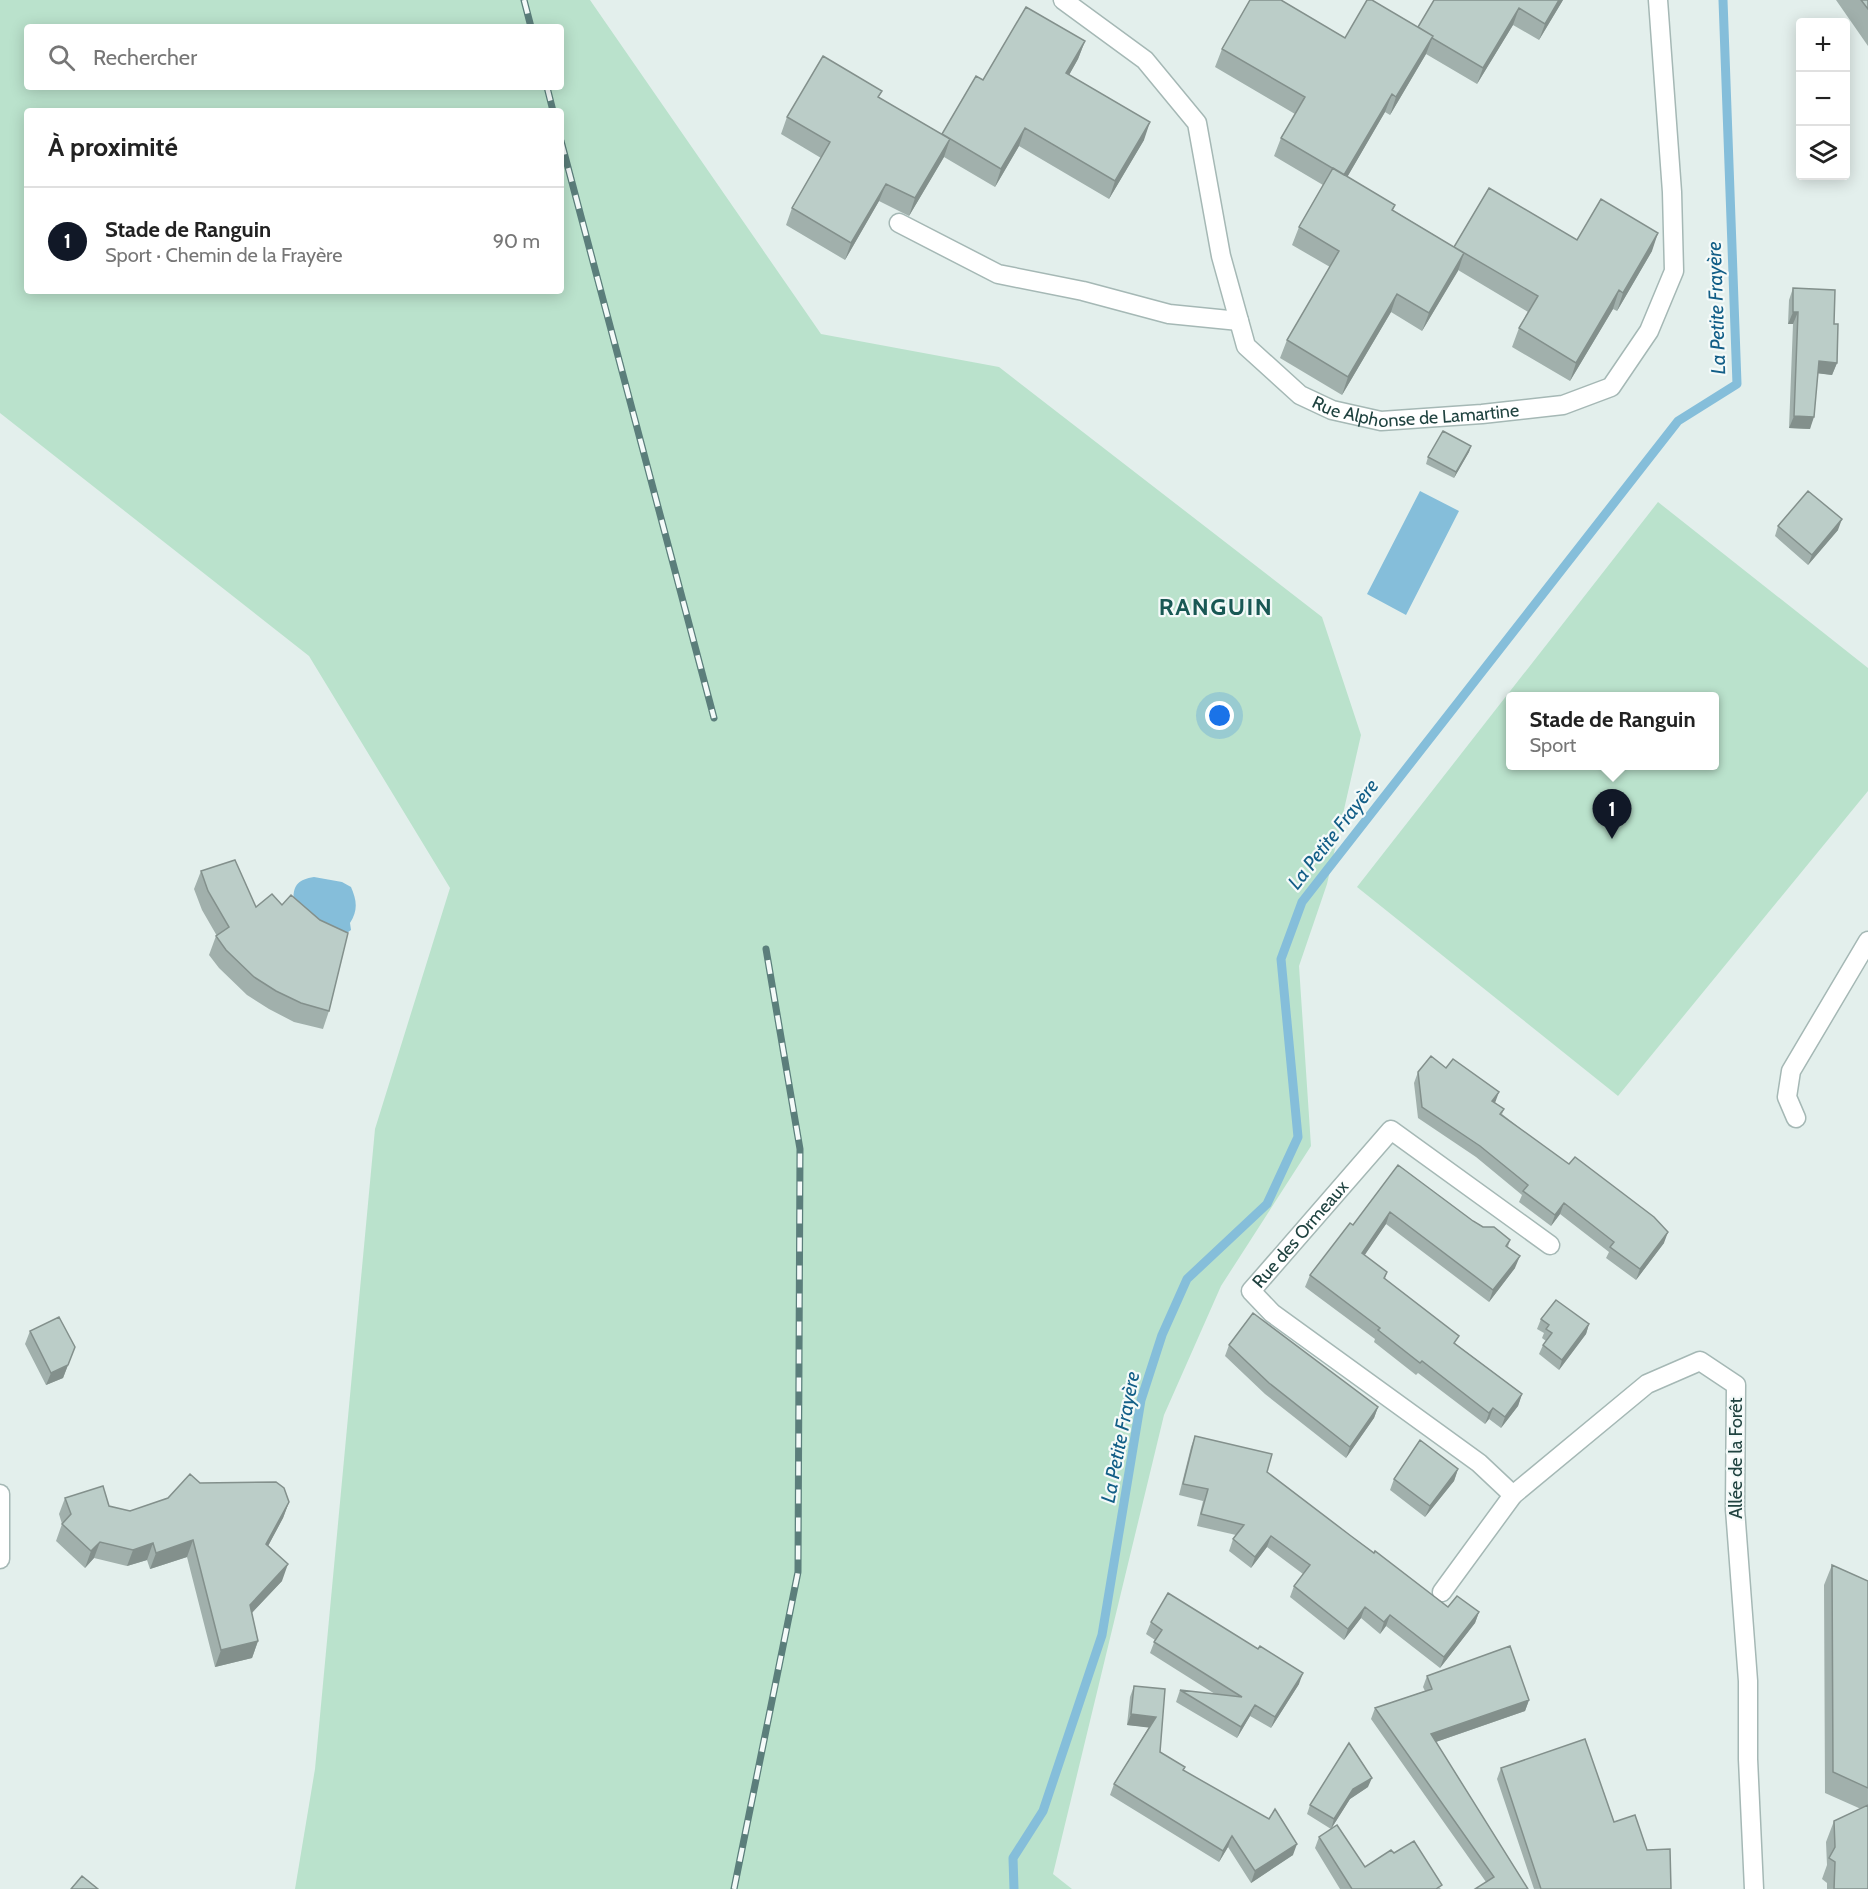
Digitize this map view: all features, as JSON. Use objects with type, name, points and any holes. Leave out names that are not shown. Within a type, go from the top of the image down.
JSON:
[{"type":"street","name":"Rue Alphonse de Lamartine","points":[[1063,0],[1145,60],[1197,123],[1221,256],[1246,346],[1300,395],[1332,410],[1381,421],[1482,414],[1563,405],[1611,387],[1649,331],[1674,271],[1672,192],[1658,0]]},
{"type":"street","points":[[899,224],[998,274],[1083,291],[1169,314],[1239,321]]},
{"type":"street","points":[[1796,1118],[1787,1097],[1791,1071],[1868,941]]},
{"type":"street","name":"Rue des Ormeaux","points":[[1513,1495],[1479,1463],[1272,1313],[1251,1291],[1332,1201],[1391,1130],[1550,1245]]},
{"type":"street","name":"Allée de la Forêt","points":[[1442,1592],[1513,1495],[1647,1384],[1700,1361],[1737,1385],[1735,1509],[1748,1681],[1748,1759],[1754,1889]]},
{"type":"street","points":[[0,1494],[0,1559]]},
{"type":"green space","points":[[0,0],[590,0],[821,334],[999,367],[1322,617],[1361,735],[1327,884],[1299,966],[1311,1146],[1221,1286],[1164,1415],[1053,1874],[1072,1889],[295,1889],[315,1769],[375,1129],[450,888],[309,656],[0,413]]},
{"type":"green space","points":[[1658,502],[1868,668],[1868,791],[1618,1096],[1357,887],[1506,696],[1506,770],[1719,770],[1719,692],[1509,692]]},
{"type":"water","points":[[1420,491],[1459,511],[1406,615],[1367,594]]},
{"type":"water","points":[[314,877],[342,882],[351,887],[355,910],[350,923],[351,930],[344,935],[294,905],[296,885]]},
{"type":"building","points":[[1250,0],[1281,0],[1345,38],[1367,0],[1372,0],[1433,36],[1396,97],[1392,94],[1344,175],[1281,138],[1305,97],[1222,49]]},
{"type":"building","points":[[1434,0],[1559,0],[1545,24],[1519,8],[1483,68],[1432,38],[1433,36],[1418,27]]},
{"type":"building","points":[[1861,0],[1868,0],[1868,9]]},
{"type":"building","points":[[1026,7],[1085,41],[1066,73],[1150,122],[1115,181],[1025,128],[1001,169],[942,134],[976,76],[983,80]]},
{"type":"building","points":[[823,56],[882,91],[878,97],[950,139],[915,198],[886,184],[851,243],[792,208],[830,142],[787,117]]},
{"type":"building","points":[[1333,168],[1395,205],[1392,210],[1464,253],[1429,313],[1397,294],[1348,377],[1287,340],[1339,251],[1299,227]]},
{"type":"building","points":[[1489,188],[1577,240],[1601,199],[1658,233],[1623,293],[1619,290],[1576,363],[1519,328],[1538,296],[1454,247]]},
{"type":"building","points":[[1793,288],[1835,290],[1834,324],[1838,324],[1837,363],[1819,361],[1814,417],[1794,416],[1798,312],[1793,312]]},
{"type":"building","points":[[1443,431],[1471,446],[1456,472],[1428,457]]},
{"type":"building","points":[[1808,491],[1842,519],[1812,555],[1778,526]]},
{"type":"building","points":[[235,860],[256,907],[272,894],[282,905],[291,895],[320,920],[348,933],[329,1011],[301,1003],[254,977],[226,950],[216,936],[229,927],[208,891],[201,871]]},
{"type":"building","points":[[1431,1056],[1446,1068],[1453,1059],[1499,1092],[1492,1101],[1504,1109],[1500,1114],[1569,1164],[1575,1157],[1654,1217],[1668,1232],[1640,1269],[1610,1247],[1614,1242],[1564,1203],[1555,1215],[1523,1191],[1528,1185],[1480,1146],[1422,1107],[1418,1072]]},
{"type":"building","points":[[1398,1165],[1473,1221],[1483,1227],[1494,1227],[1510,1240],[1506,1246],[1520,1256],[1493,1290],[1390,1212],[1362,1253],[1387,1272],[1384,1278],[1459,1336],[1454,1343],[1522,1394],[1505,1417],[1493,1408],[1489,1413],[1422,1361],[1420,1363],[1378,1330],[1380,1328],[1310,1275],[1350,1223],[1353,1225]]},
{"type":"building","points":[[1556,1300],[1589,1324],[1562,1360],[1543,1345],[1552,1333],[1546,1329],[1549,1325],[1541,1319]]},
{"type":"building","points":[[1253,1313],[1378,1407],[1350,1447],[1269,1383],[1229,1345]]},
{"type":"building","points":[[59,1317],[75,1347],[68,1365],[51,1373],[30,1331]]},
{"type":"building","points":[[1195,1436],[1272,1454],[1267,1472],[1448,1607],[1457,1596],[1479,1612],[1444,1657],[1390,1615],[1384,1622],[1365,1607],[1348,1629],[1294,1586],[1310,1565],[1271,1536],[1255,1557],[1233,1539],[1244,1525],[1201,1514],[1208,1489],[1183,1484]]},
{"type":"building","points":[[1420,1440],[1458,1469],[1430,1506],[1394,1479]]},
{"type":"building","points":[[190,1474],[200,1483],[276,1482],[284,1488],[289,1502],[266,1544],[288,1564],[250,1605],[258,1641],[221,1650],[193,1540],[156,1553],[153,1543],[133,1550],[100,1542],[91,1551],[62,1524],[71,1514],[65,1498],[103,1486],[109,1506],[130,1511],[168,1498]]},
{"type":"building","points":[[1832,1565],[1868,1581],[1868,1788],[1833,1772]]},
{"type":"building","points":[[1168,1593],[1258,1649],[1260,1646],[1303,1673],[1275,1717],[1255,1705],[1241,1727],[1180,1690],[1242,1697],[1154,1642],[1162,1630],[1151,1622]]},
{"type":"building","points":[[1510,1646],[1529,1700],[1431,1734],[1528,1889],[1475,1889],[1494,1877],[1375,1708],[1432,1689],[1427,1676]]},
{"type":"building","points":[[1134,1686],[1165,1689],[1160,1752],[1185,1767],[1183,1770],[1269,1819],[1275,1809],[1297,1844],[1255,1871],[1232,1836],[1223,1851],[1114,1784],[1156,1717],[1131,1714]]},
{"type":"building","points":[[1585,1739],[1614,1822],[1635,1815],[1647,1850],[1670,1849],[1671,1889],[1541,1889],[1501,1768]]},
{"type":"building","points":[[1349,1743],[1372,1778],[1353,1789],[1334,1819],[1310,1805]]},
{"type":"building","points":[[1868,1805],[1868,1889],[1834,1889],[1835,1862],[1829,1858],[1835,1847],[1834,1821]]},
{"type":"building","points":[[1337,1825],[1365,1867],[1391,1850],[1394,1853],[1414,1841],[1442,1885],[1436,1889],[1352,1889],[1319,1837]]},
{"type":"building","points":[[82,1876],[98,1889],[71,1889]]},
{"type":"waterway","name":"La Petite Frayère","points":[[1014,1889],[1013,1858],[1043,1811],[1102,1635],[1141,1400],[1162,1335],[1187,1279],[1267,1204],[1298,1137],[1281,959],[1302,902],[1678,421],[1737,384],[1723,0]]},
{"type":"railway","points":[[524,0],[530,24]]},
{"type":"railway","points":[[548,90],[552,108]]},
{"type":"railway","points":[[564,152],[714,718]]},
{"type":"railway","points":[[734,1889],[798,1572],[800,1149],[766,949]]},
{"type":"place","name":"Stade de Ranguin","points":[[1612,839]]},
{"type":"district","name":"RANGUIN","points":[[1216,606]]}]
